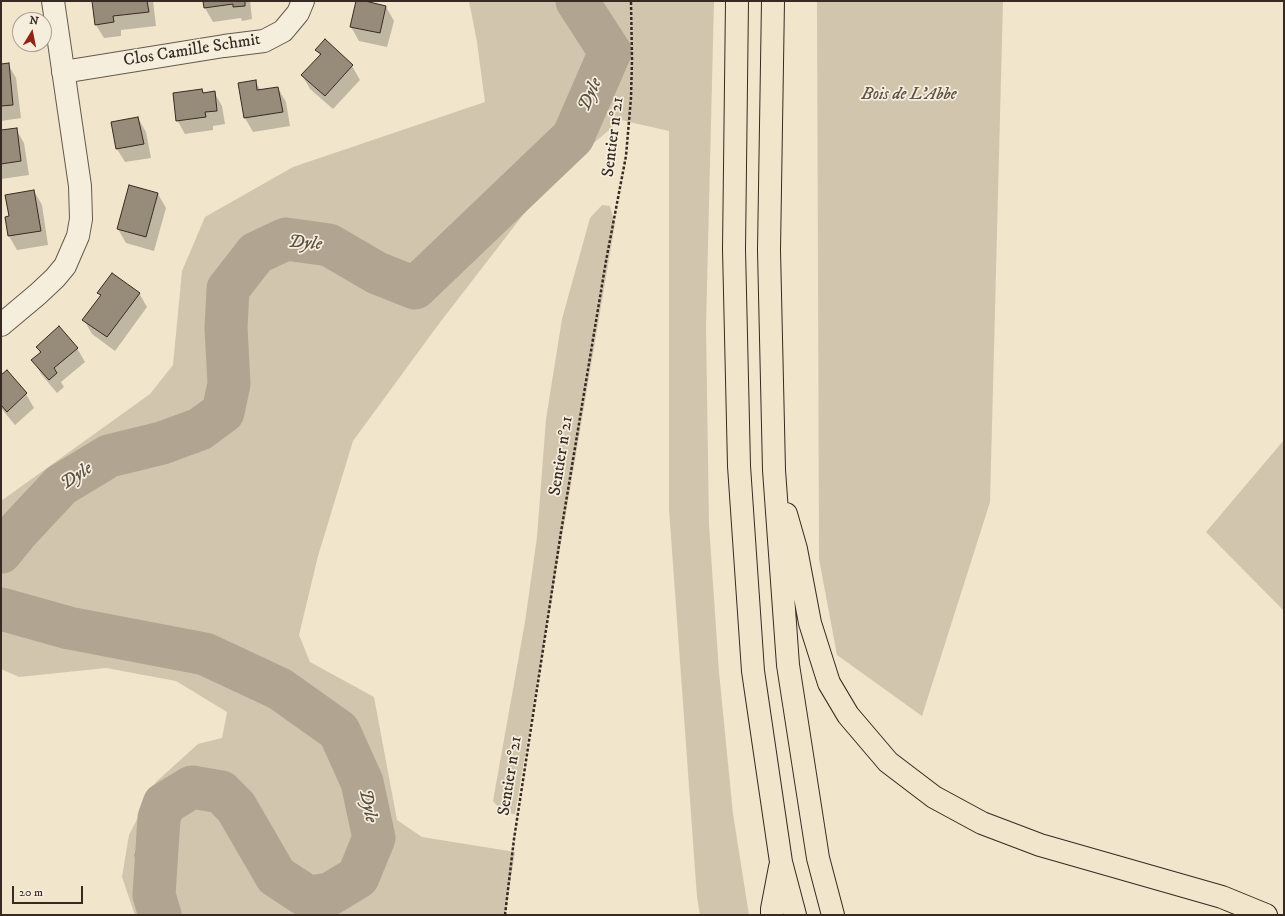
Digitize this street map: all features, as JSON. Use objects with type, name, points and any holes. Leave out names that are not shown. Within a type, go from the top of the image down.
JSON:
[{"type":"highway","points":[[737,1],[734,249],[739,466],[753,671],[781,862],[795,915]]},
{"type":"highway","points":[[773,1],[769,250],[774,470],[788,665],[818,858],[833,915]]},
{"type":"highway","points":[[774,470],[796,549],[810,623],[829,683],[848,715],[888,762],[934,797],[982,823],[1040,845],[1222,897],[1266,915]]},
{"type":"highway","points":[[772,915],[781,862]]},
{"type":"street","points":[[1,325],[38,294],[62,270],[73,250],[82,219],[81,197],[53,1]]},
{"type":"street","name":"Clos Camille Schmit","points":[[64,72],[264,41],[283,31],[298,13],[303,1]]},
{"type":"path","name":"Sentier n°21","points":[[504,915],[514,839],[561,532],[606,261],[626,156],[631,98],[631,1]]},
{"type":"green space","points":[[469,1],[714,1],[706,326],[709,525],[719,672],[733,814],[749,915],[700,915],[697,897],[669,509],[669,131],[621,120],[550,180],[438,325],[353,441],[318,556],[299,635],[310,662],[374,697],[397,820],[422,837],[515,852],[505,915],[135,915],[122,877],[129,835],[156,782],[198,744],[222,738],[227,712],[176,681],[106,668],[19,677],[1,669],[1,501],[150,394],[173,365],[182,271],[205,217],[293,167],[485,102],[477,42]]},
{"type":"green space","name":"Bois de L'Abbe","points":[[817,1],[1003,1],[990,502],[922,716],[837,655],[819,559]]},
{"type":"green space","points":[[602,205],[610,206],[615,224],[515,814],[503,813],[493,801],[525,622],[537,537],[546,419],[562,319],[590,218]]},
{"type":"green space","points":[[1284,440],[1284,611],[1206,532]]},
{"type":"shaded area","points":[[159,819],[168,826],[163,881],[170,915],[149,915],[141,895],[135,855],[147,820]]},
{"type":"building","points":[[92,1],[147,1],[149,12],[113,16],[114,22],[95,25]]},
{"type":"building","points":[[203,1],[245,1],[245,6],[233,7],[233,4],[204,8]]},
{"type":"building","points":[[356,1],[365,1],[386,6],[380,33],[350,27]]},
{"type":"building","points":[[325,39],[353,65],[325,96],[301,75],[321,54],[315,50]]},
{"type":"building","points":[[9,63],[13,105],[1,106],[1,64]]},
{"type":"building","points":[[256,80],[257,90],[278,87],[283,112],[244,118],[238,83]]},
{"type":"building","points":[[202,89],[203,93],[215,91],[217,111],[205,112],[206,117],[176,121],[173,93]]},
{"type":"building","points":[[138,117],[144,144],[116,149],[111,122]]},
{"type":"building","points":[[17,128],[21,161],[1,164],[1,130]]},
{"type":"building","points":[[129,185],[158,193],[146,237],[117,229]]},
{"type":"building","points":[[34,190],[41,231],[8,236],[5,217],[9,216],[5,195]]},
{"type":"building","points":[[112,273],[140,293],[107,337],[82,320],[101,295],[97,293]]},
{"type":"building","points":[[59,326],[78,348],[54,368],[57,373],[49,380],[31,360],[41,352],[36,347]]},
{"type":"building","points":[[7,370],[27,393],[7,412],[1,405],[1,375]]},
{"type":"waterway","name":"Dyle","points":[[1,552],[18,531],[61,485],[109,456],[162,443],[200,429],[223,412],[229,384],[226,328],[228,289],[256,253],[286,239],[329,245],[377,273],[415,288],[573,137],[610,52],[577,1]]},
{"type":"waterway","name":"Dyle","points":[[1,609],[69,628],[205,654],[280,689],[339,731],[362,782],[374,838],[358,877],[330,894],[308,897],[276,876],[236,807],[221,792],[192,787],[164,804],[159,818],[154,895],[160,915]]}]
